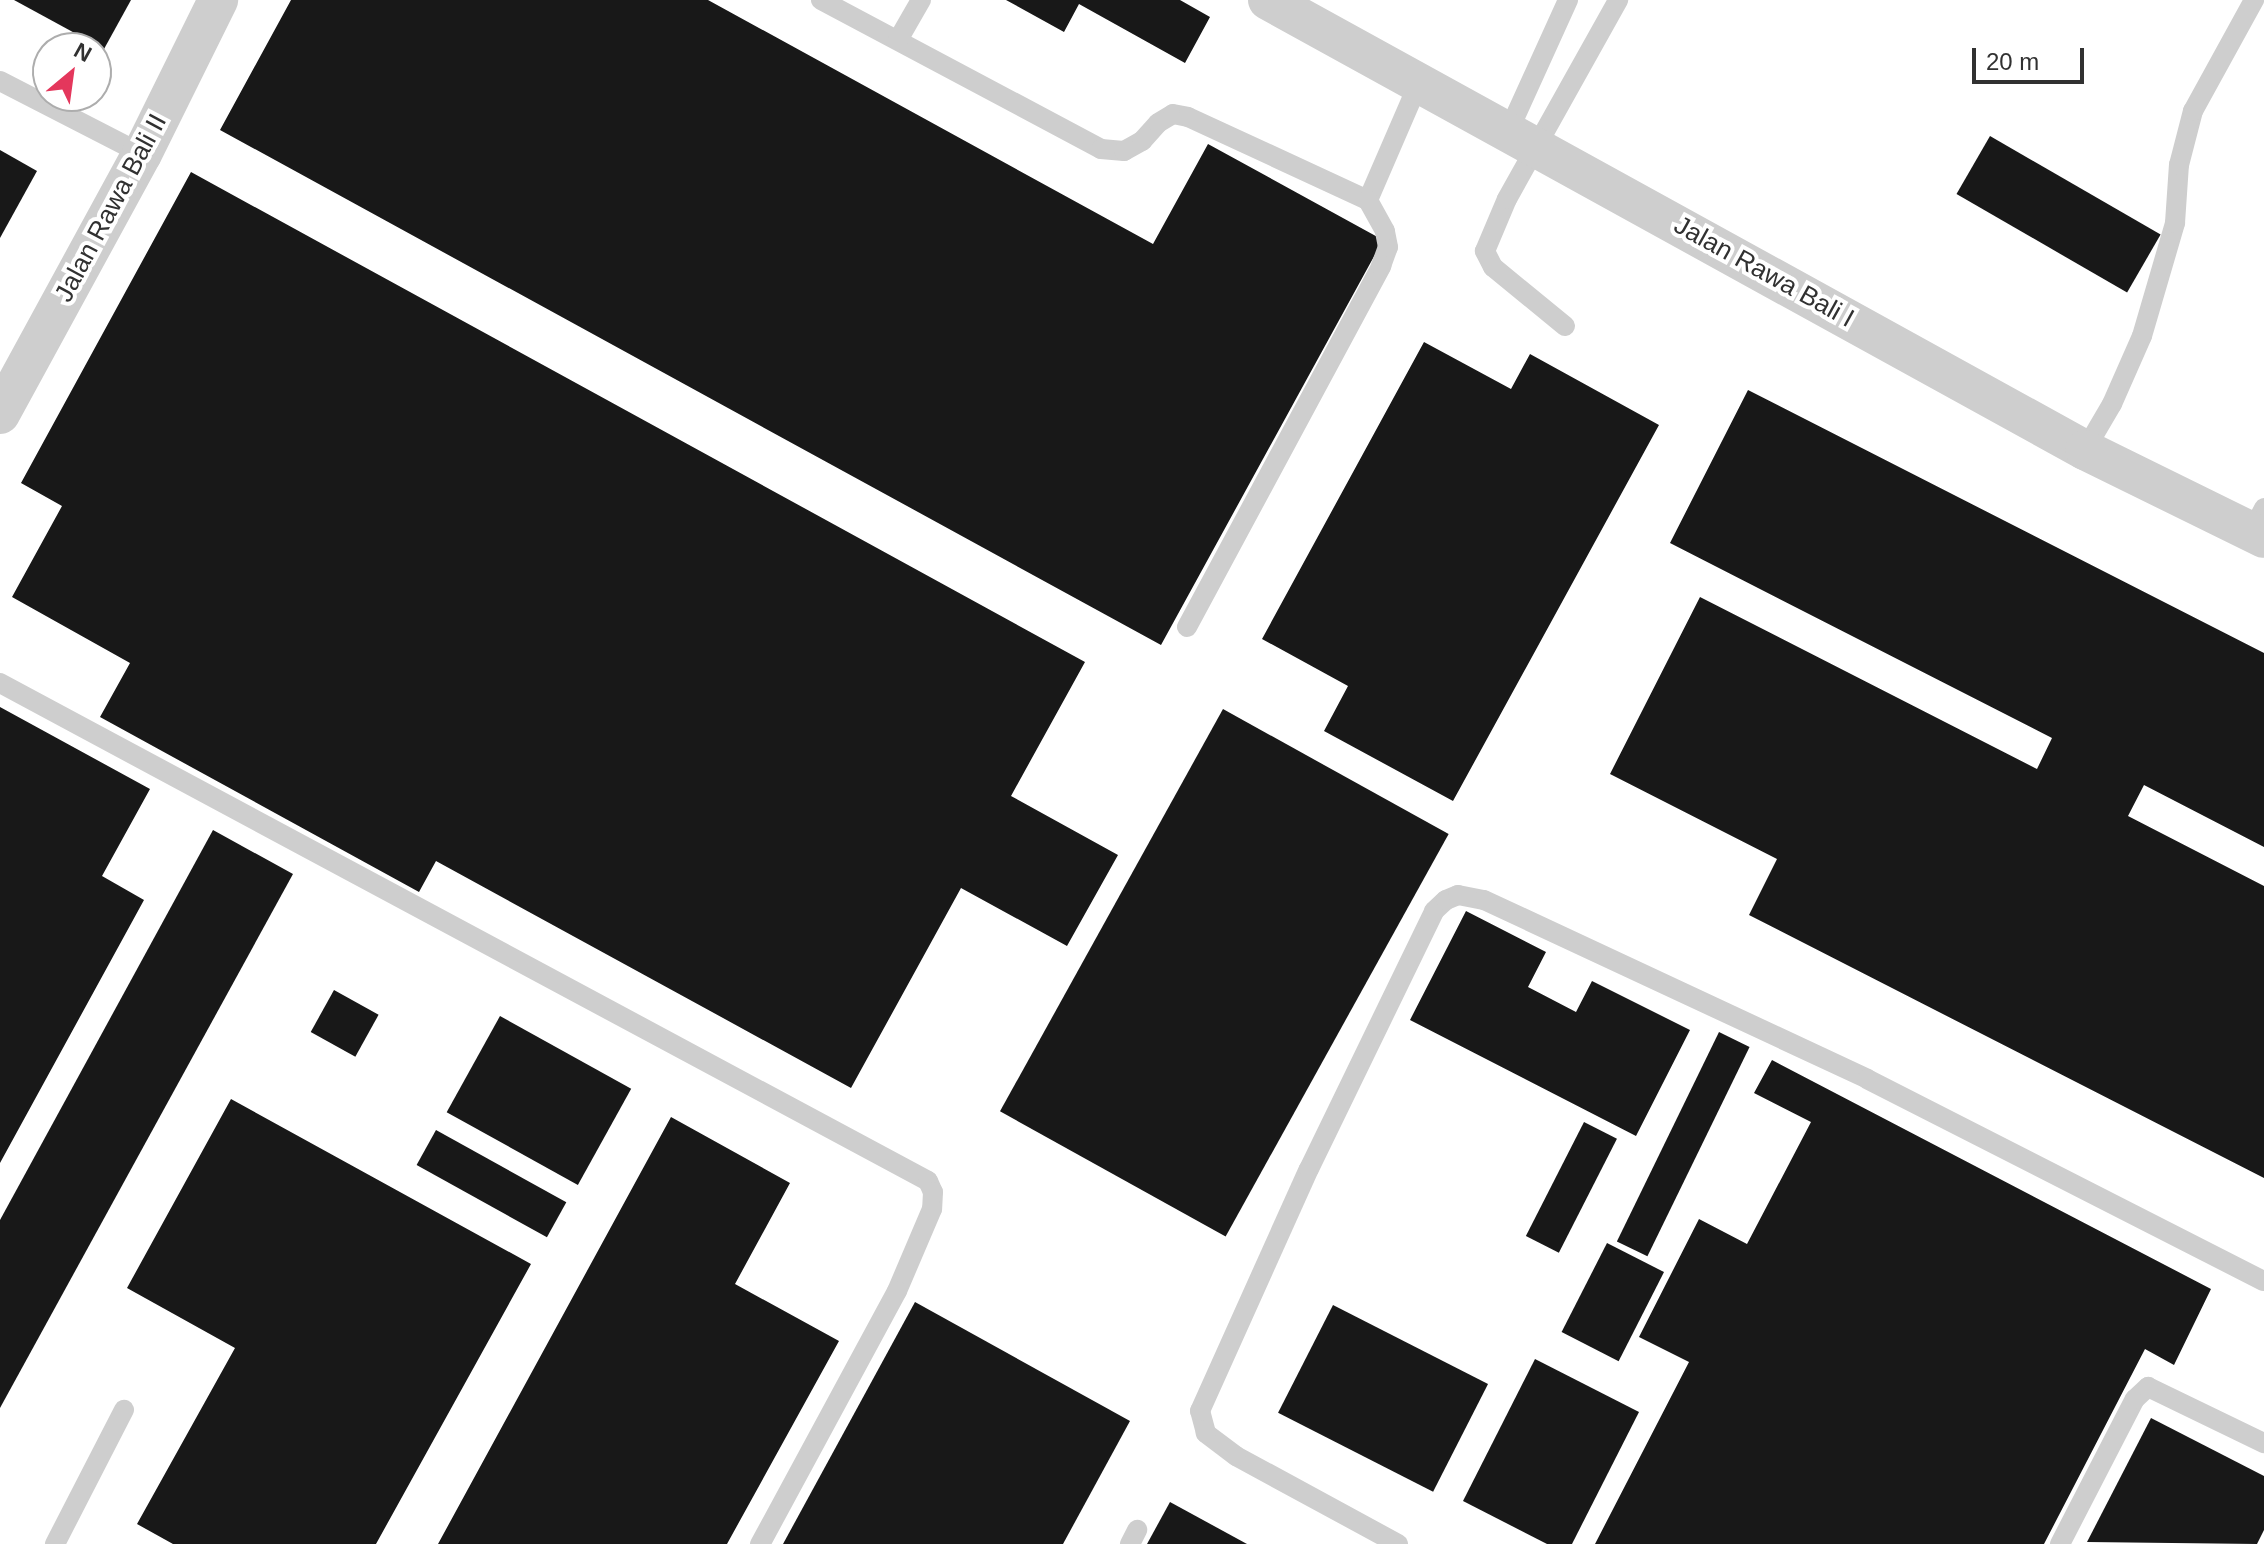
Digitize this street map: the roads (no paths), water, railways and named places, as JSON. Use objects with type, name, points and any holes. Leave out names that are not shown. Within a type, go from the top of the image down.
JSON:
[{"type":"street","name":"Jalan Rawa Bali II","points":[[1,408],[142,154],[218,0]]},
{"type":"street","name":"Jalan Rawa Bali I","points":[[1268,0],[2085,450],[2260,525]]},
{"type":"lane","points":[[821,0],[1101,149],[1124,151],[1142,141],[1158,123],[1173,114],[1188,117],[1368,200],[1385,231],[1388,247],[1381,266],[1187,627]]},
{"type":"lane","points":[[898,40],[921,0]]},
{"type":"lane","points":[[1565,326],[1493,267],[1485,251],[1507,199],[1523,138],[1568,0]]},
{"type":"lane","points":[[1523,138],[1618,0]]},
{"type":"lane","points":[[2085,450],[2112,404],[2142,336],[2175,223],[2179,165],[2193,111],[2254,0]]},
{"type":"lane","points":[[0,81],[142,154]]},
{"type":"lane","points":[[1368,200],[1419,82]]},
{"type":"lane","points":[[0,683],[928,1181],[933,1192],[932,1209],[897,1291],[760,1544]]},
{"type":"lane","points":[[1398,1544],[1236,1456],[1206,1433],[1200,1411],[1309,1169],[1434,911],[1446,900],[1458,895],[1484,900],[1867,1079],[2264,1281]]},
{"type":"lane","points":[[2060,1544],[2135,1399],[2148,1387],[2264,1443]]},
{"type":"lane","points":[[55,1544],[124,1410]]}]
